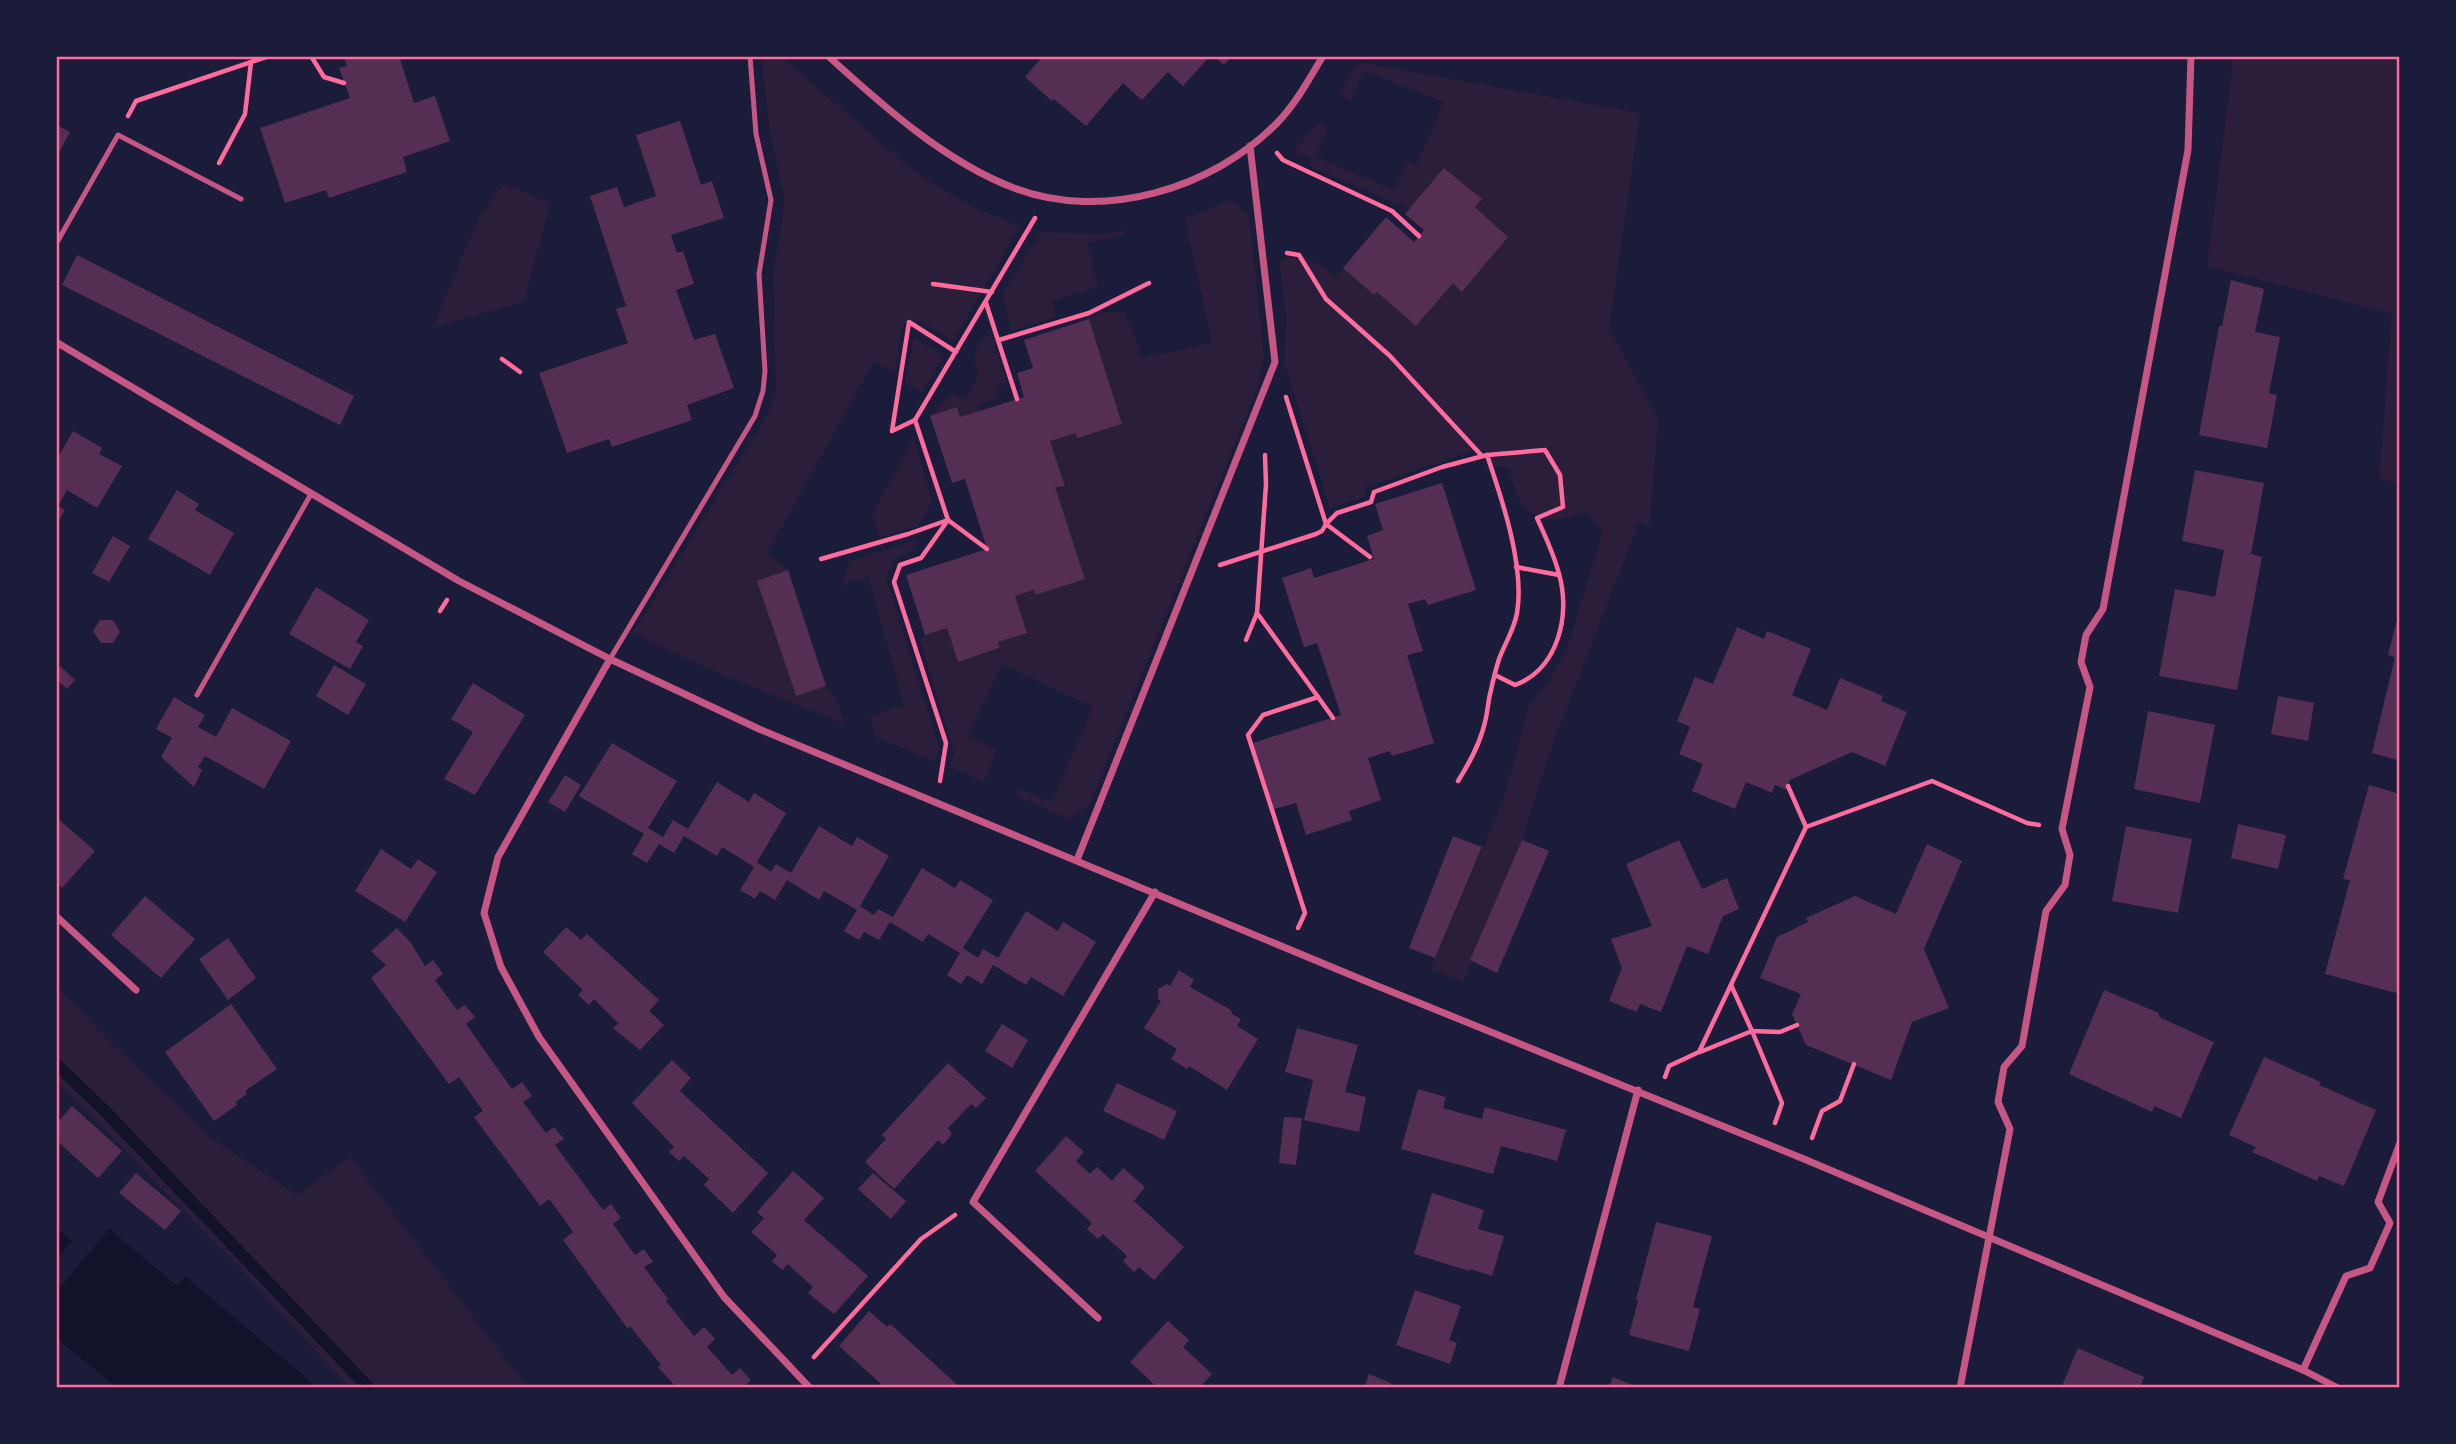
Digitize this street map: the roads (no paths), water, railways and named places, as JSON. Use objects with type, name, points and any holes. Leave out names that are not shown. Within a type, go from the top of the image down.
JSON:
[{"type":"street","points":[[828,56],[878,102],[962,162],[1012,187],[1044,198],[1088,202],[1133,197],[1177,187],[1217,168],[1264,135],[1300,95],[1323,56]]},
{"type":"street","points":[[1960,1388],[2010,1129],[1998,1102],[2004,1067],[2022,1046],[2046,911],[2065,885],[2070,855],[2062,829],[2090,687],[2081,662],[2087,635],[2102,610],[2188,150],[2191,56]]},
{"type":"street","points":[[1077,859],[1275,362],[1250,146]]},
{"type":"street","points":[[56,342],[459,581],[610,659],[759,729],[1804,1159],[2303,1370],[2338,1388]]},
{"type":"street","points":[[610,659],[498,857],[484,913],[501,967],[539,1037],[724,1297],[810,1388]]},
{"type":"street","points":[[1098,1318],[973,1202],[1155,892]]},
{"type":"street","points":[[56,916],[136,990]]},
{"type":"street","points":[[1559,1388],[1638,1090]]},
{"type":"street","points":[[2303,1370],[2346,1276],[2370,1268],[2383,1240],[2390,1223],[2378,1202],[2400,1143]]},
{"type":"lane","points":[[610,659],[755,416],[763,391],[765,371],[759,274],[771,200],[756,134],[750,56]]},
{"type":"lane","points":[[56,244],[118,135],[241,199]]},
{"type":"lane","points":[[197,695],[311,494]]},
{"type":"waterway","points":[[56,1064],[104,1110],[369,1388]]}]
